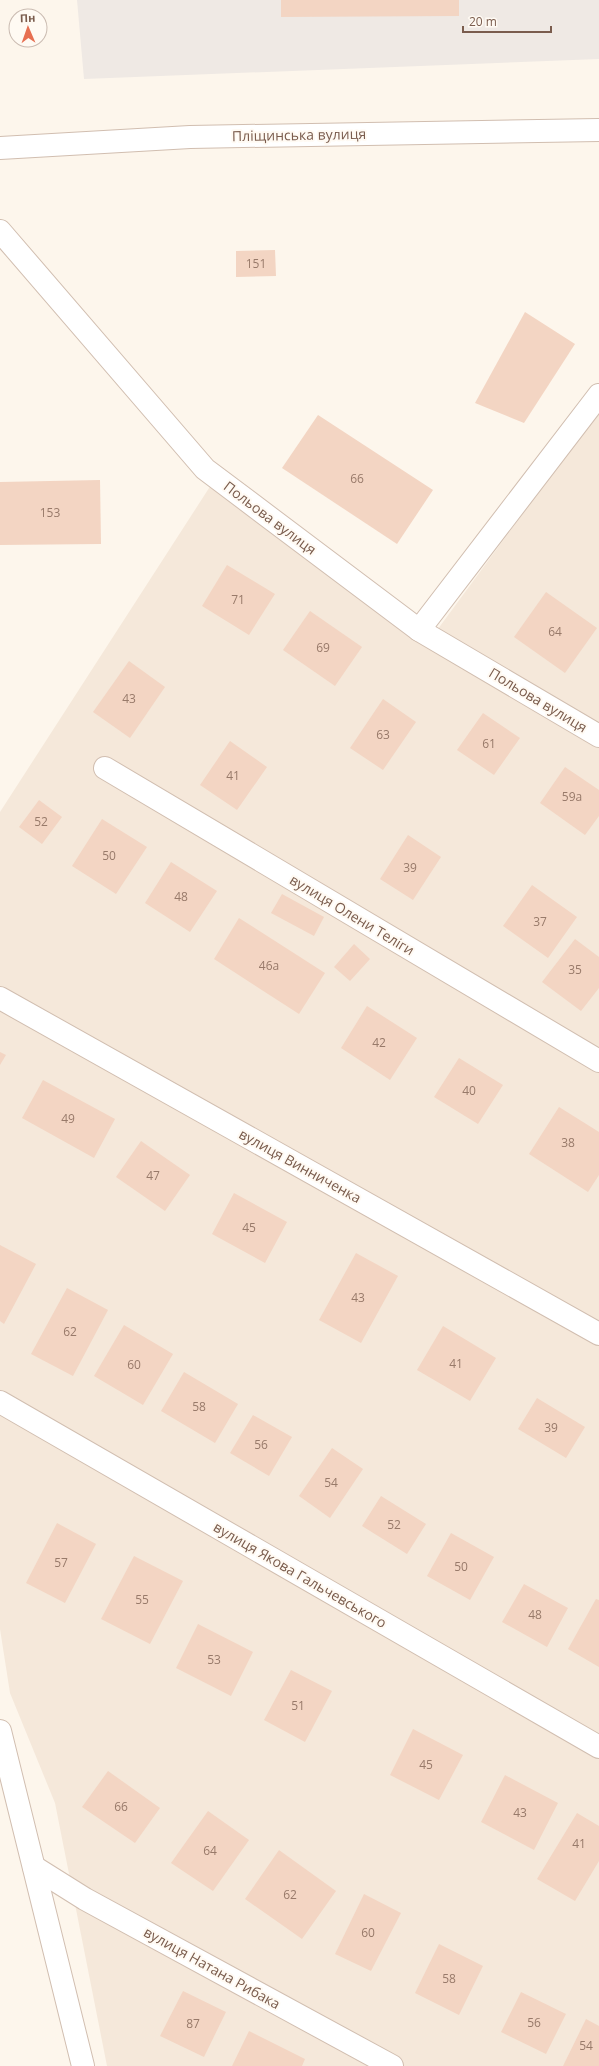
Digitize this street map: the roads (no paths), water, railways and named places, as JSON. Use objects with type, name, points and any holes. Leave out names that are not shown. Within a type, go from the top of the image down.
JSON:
[{"type":"street","name":"Пліщинська вулиця","points":[[0,148],[190,137],[599,130]]},
{"type":"street","name":"Польова вулиця","points":[[0,231],[205,469],[419,630],[599,736]]},
{"type":"street","points":[[419,630],[599,395]]},
{"type":"street","name":"вулиця Олени Теліги","points":[[106,768],[599,1061]]},
{"type":"street","name":"вулиця Винниченка","points":[[0,998],[599,1334]]},
{"type":"street","name":"вулиця Якова Гальчевського","points":[[0,1402],[599,1747]]},
{"type":"street","points":[[0,1731],[83,2066]]},
{"type":"street","name":"вулиця Натана Рибака","points":[[34,1867],[85,1899],[392,2066]]}]
